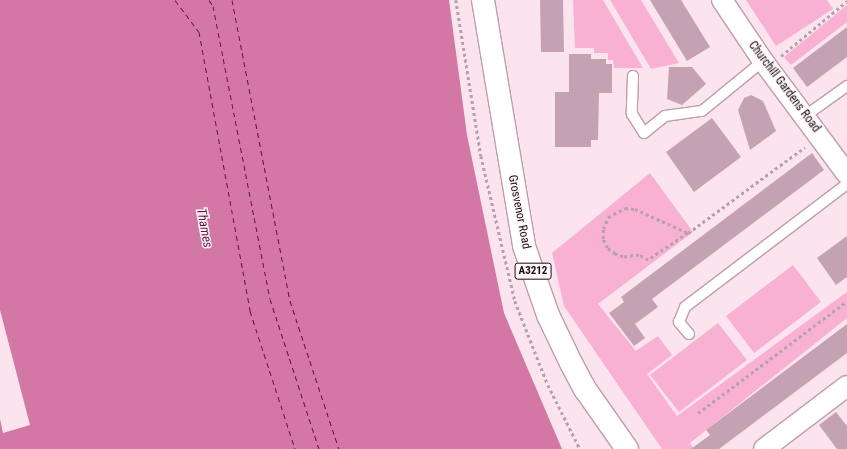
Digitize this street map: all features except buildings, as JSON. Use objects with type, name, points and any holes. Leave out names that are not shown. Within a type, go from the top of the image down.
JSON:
[{"type":"highway","name":"Grosvenor Road","points":[[483,0],[524,246],[548,315],[571,363],[585,389],[627,449]]},
{"type":"street","name":"Churchill Gardens Road","points":[[722,0],[763,61],[806,116],[847,174]]},
{"type":"street","points":[[764,449],[847,386]]},
{"type":"lane","points":[[633,76],[632,114],[644,132],[664,116],[702,112],[763,61]]},
{"type":"lane","points":[[806,116],[847,86]]},
{"type":"lane","points":[[689,334],[679,322],[685,307],[847,184]]},
{"type":"path","points":[[763,61],[781,56],[847,2]]},
{"type":"path","points":[[688,233],[635,209],[625,208],[608,217],[602,229],[603,239],[607,248],[623,257],[639,255],[648,260],[688,233],[820,136]]},
{"type":"path","points":[[698,413],[847,301]]},
{"type":"shaded area","points":[[573,0],[603,0],[643,68],[614,68],[613,60],[608,60],[608,53],[594,53],[594,48],[575,48]]},
{"type":"shaded area","points":[[610,0],[641,0],[679,63],[651,69]]},
{"type":"shaded area","points":[[746,0],[827,0],[833,9],[776,46]]},
{"type":"shaded area","points":[[847,5],[847,22],[791,65],[784,57]]},
{"type":"shaded area","points":[[650,173],[693,232],[598,304],[636,351],[658,336],[672,355],[647,374],[677,416],[847,292],[847,318],[690,443],[694,449],[662,449],[564,306],[552,253]]},
{"type":"shaded area","points":[[793,265],[821,302],[754,353],[726,316]]},
{"type":"shaded area","points":[[718,323],[747,360],[679,412],[650,375]]},
{"type":"water","name":"Thames","points":[[0,0],[449,0],[467,135],[504,313],[562,449],[0,449]]},
{"type":"pier","points":[[0,310],[30,425],[3,433],[0,419]]},
{"type":"ferry route","points":[[175,0],[199,32],[250,311],[295,449]]},
{"type":"ferry route","points":[[209,0],[213,6],[270,299],[319,449]]},
{"type":"ferry route","points":[[232,0],[290,301],[339,449]]}]
